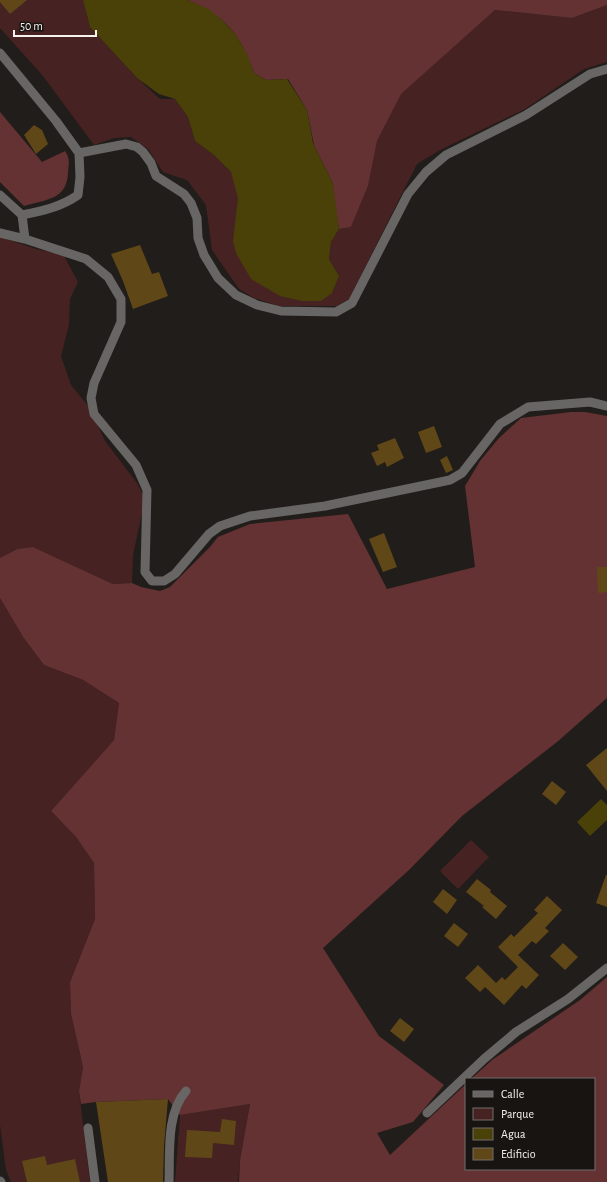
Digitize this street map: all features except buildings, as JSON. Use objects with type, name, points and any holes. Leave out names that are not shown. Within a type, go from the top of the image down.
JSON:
[{"type":"street","points":[[0,53],[56,121],[79,153],[80,177],[78,195],[66,203],[39,212],[22,215]]},
{"type":"street","points":[[79,153],[126,144],[137,147],[143,152],[151,163],[156,176],[184,194],[191,203],[197,218],[198,238],[204,255],[218,278],[236,295],[257,305],[281,312],[336,312],[352,303],[408,194],[426,172],[446,155],[526,115],[590,74],[607,69]]},
{"type":"street","points":[[0,195],[22,215],[25,239]]},
{"type":"street","points":[[0,233],[25,239],[86,259],[108,277],[121,299],[121,322],[94,383],[91,398],[94,414],[136,465],[147,490],[145,572],[152,580],[164,581],[170,578],[209,534],[220,526],[242,518],[325,506],[450,480],[462,473],[500,424],[528,408],[590,402],[607,406]]},
{"type":"street","points":[[427,1113],[484,1059],[516,1032],[568,999],[607,968]]},
{"type":"street","points":[[169,1182],[173,1116],[175,1107],[180,1097],[186,1091]]},
{"type":"street","points":[[88,1128],[95,1182]]},
{"type":"green space","points":[[0,0],[83,0],[90,27],[137,78],[160,99],[175,99],[188,117],[195,141],[214,155],[231,172],[243,200],[245,267],[251,279],[332,293],[339,276],[329,259],[331,242],[339,229],[351,227],[368,186],[377,141],[400,94],[495,10],[572,18],[607,5],[607,62],[584,69],[525,109],[440,150],[417,164],[349,299],[337,306],[279,306],[254,298],[239,289],[212,250],[206,205],[187,180],[163,172],[148,149],[131,137],[114,138],[94,145],[43,76],[0,28]]},
{"type":"green space","points":[[0,237],[36,249],[63,254],[78,282],[70,299],[69,324],[61,356],[71,385],[89,407],[105,441],[137,483],[145,499],[133,555],[132,583],[113,584],[33,547],[17,549],[0,558]]},
{"type":"green space","points":[[0,598],[23,637],[44,665],[83,680],[119,703],[114,740],[51,811],[76,837],[94,863],[95,919],[70,982],[71,1014],[83,1067],[79,1091],[90,1182],[11,1182],[6,1170],[0,1125]]},
{"type":"green space","points":[[471,840],[489,857],[458,889],[440,871]]},
{"type":"green space","points":[[250,1104],[240,1160],[238,1182],[175,1182],[180,1115]]},
{"type":"shaded area","points":[[187,0],[607,0],[607,5],[572,18],[495,10],[401,94],[377,141],[368,186],[351,227],[339,229],[333,184],[314,145],[307,110],[288,79],[266,80],[254,73],[243,48],[230,28],[212,12]]},
{"type":"shaded area","points":[[0,112],[42,162],[65,151],[69,163],[67,181],[60,193],[48,200],[24,206],[0,182]]},
{"type":"shaded area","points":[[571,412],[585,412],[607,416],[607,698],[557,742],[462,816],[410,869],[323,948],[379,1036],[444,1085],[413,1122],[377,1133],[390,1155],[465,1085],[465,1170],[595,1170],[595,1078],[472,1078],[492,1060],[580,1000],[607,977],[607,1182],[239,1182],[240,1160],[250,1104],[180,1115],[168,1099],[81,1104],[79,1091],[83,1067],[71,1014],[70,982],[95,919],[94,863],[76,837],[51,811],[114,740],[119,703],[83,680],[44,665],[23,637],[0,598],[0,558],[17,549],[33,547],[113,584],[132,583],[141,587],[160,591],[170,587],[218,537],[250,524],[348,514],[387,589],[475,567],[465,486],[480,461],[499,438],[521,418]]},
{"type":"water","points":[[83,0],[187,0],[209,9],[236,35],[248,56],[254,73],[266,80],[287,79],[307,110],[313,143],[333,184],[339,229],[331,242],[329,259],[339,276],[332,293],[321,301],[302,301],[280,296],[251,279],[236,253],[233,241],[238,198],[231,172],[214,155],[195,141],[188,117],[175,99],[159,94],[137,78],[90,27]]},
{"type":"water","points":[[601,799],[607,805],[607,820],[590,836],[577,822]]}]
